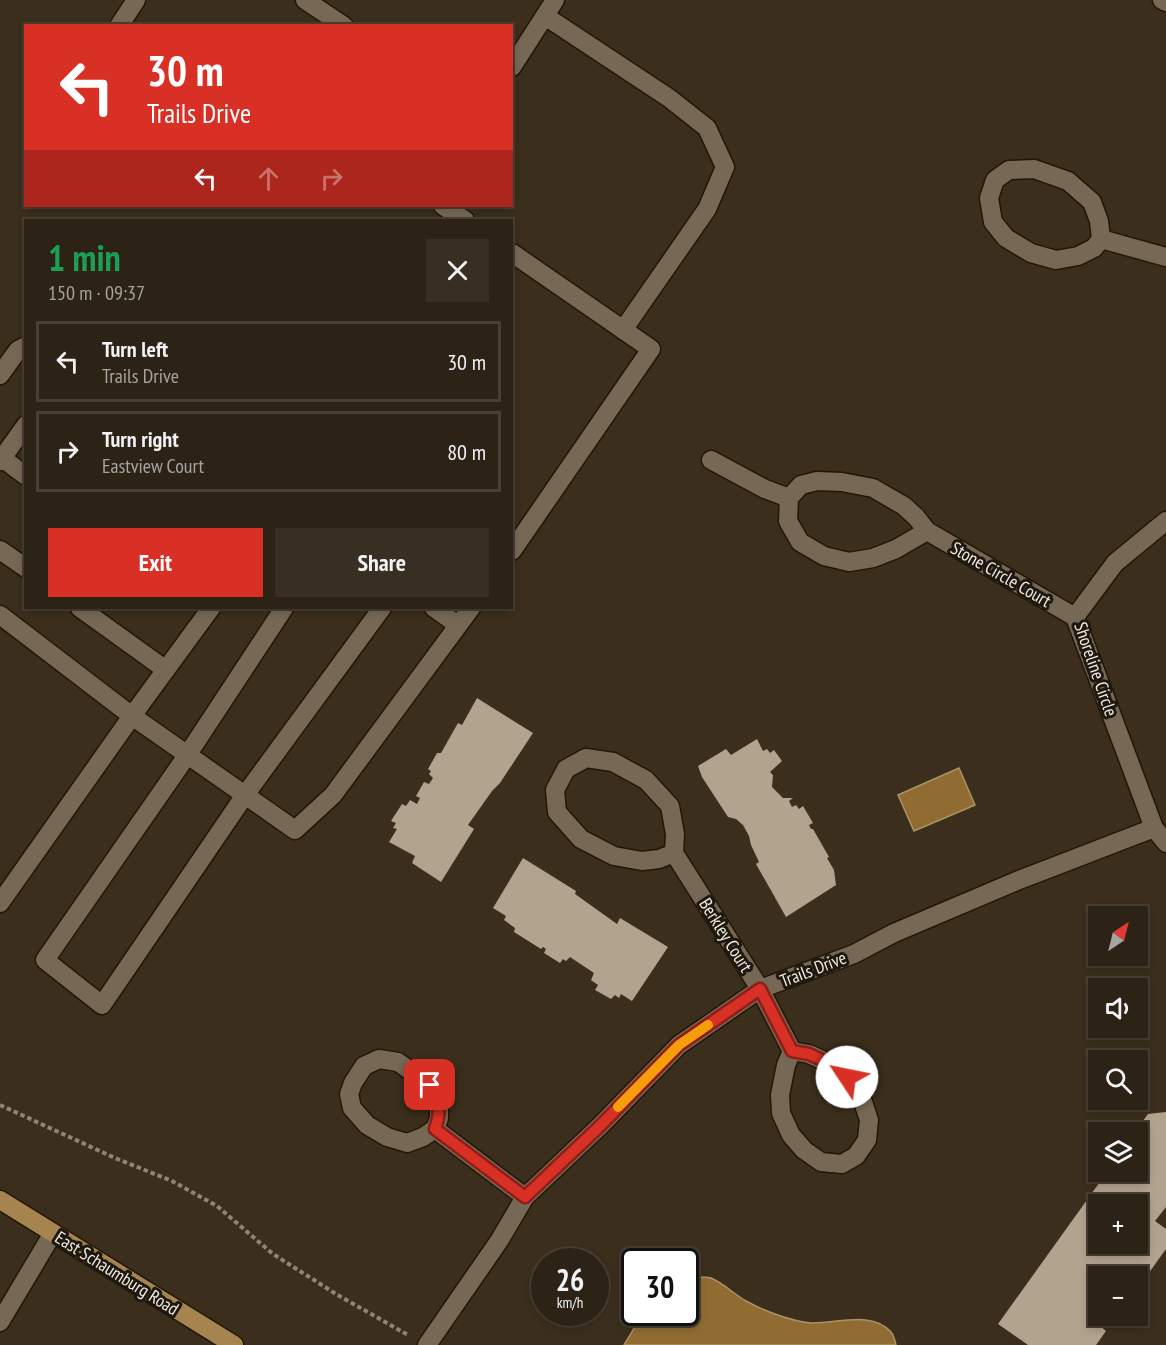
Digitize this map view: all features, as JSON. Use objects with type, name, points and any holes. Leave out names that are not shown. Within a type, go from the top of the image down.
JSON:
[{"type":"main road","name":"East Schaumburg Road","points":[[0,1200],[234,1345]]},
{"type":"street","points":[[120,24],[136,0]]},
{"type":"street","points":[[305,0],[341,24]]},
{"type":"street","points":[[513,65],[555,0]]},
{"type":"street","points":[[1162,0],[1166,2]]},
{"type":"street","points":[[544,16],[669,98],[707,128],[725,167],[707,209],[623,330]]},
{"type":"street","points":[[1034,169],[1068,181],[1092,202],[1100,221],[1101,239],[1094,248],[1078,256],[1056,260],[1031,253],[1006,238],[993,222],[989,198],[995,180],[1010,170],[1034,169]]},
{"type":"street","points":[[445,207],[463,219]]},
{"type":"street","points":[[1101,239],[1166,257]]},
{"type":"street","points":[[513,254],[651,350],[513,550]]},
{"type":"street","points":[[0,375],[18,350],[24,347]]},
{"type":"street","points":[[24,428],[1,460],[24,475]]},
{"type":"street","points":[[711,460],[765,489],[789,498],[788,521],[800,542],[824,556],[849,562],[873,558],[896,549],[927,531]]},
{"type":"street","name":"Stone Circle Court","points":[[789,498],[801,485],[818,481],[842,482],[873,488],[904,506],[927,531],[1075,617]]},
{"type":"street","name":"Shoreline Circle","points":[[1166,521],[1115,562],[1075,617],[1154,828],[1166,843]]},
{"type":"street","points":[[0,550],[24,567]]},
{"type":"street","points":[[81,609],[166,670]]},
{"type":"street","points":[[0,903],[208,609]]},
{"type":"street","points":[[283,609],[188,754],[45,960],[102,1005],[245,795],[381,609]]},
{"type":"street","points":[[435,609],[458,625]]},
{"type":"street","points":[[0,615],[132,716],[295,830],[333,795],[470,609]]},
{"type":"street","points":[[586,758],[613,762],[646,780],[670,806],[675,834],[674,853],[659,859],[642,861],[614,856],[581,838],[557,812],[555,790],[566,769],[586,758]]},
{"type":"street","name":"Trails Drive","points":[[421,1342],[499,1241],[525,1197],[601,1125],[679,1045],[760,989],[854,954],[894,933],[988,893],[1154,828]]},
{"type":"street","name":"Berkley Court","points":[[674,853],[760,989],[792,1051]]},
{"type":"street","points":[[792,1051],[809,1054],[835,1066],[861,1095],[869,1120],[867,1140],[856,1156],[842,1164],[821,1162],[804,1150],[791,1135],[781,1113],[780,1095],[786,1065],[792,1051]]},
{"type":"street","points":[[379,1059],[398,1062],[430,1085],[439,1104],[439,1118],[435,1129],[407,1143],[387,1137],[367,1125],[352,1108],[349,1094],[364,1066],[379,1059]]},
{"type":"street","points":[[435,1129],[525,1197]]},
{"type":"street","points":[[0,1322],[53,1233]]},
{"type":"path","points":[[0,1105],[115,1158],[172,1181],[217,1206],[273,1254],[336,1294],[421,1342]]},
{"type":"shaded area","points":[[959,768],[975,805],[914,831],[898,795]]},
{"type":"shaded area","points":[[699,1277],[711,1278],[753,1305],[795,1320],[811,1323],[874,1321],[891,1332],[896,1345],[624,1345],[635,1326],[699,1326]]},
{"type":"building","points":[[477,698],[533,733],[500,783],[468,825],[474,829],[441,882],[412,863],[415,856],[389,842],[397,829],[393,828],[396,823],[391,821],[402,804],[406,806],[410,800],[417,804],[420,798],[416,796],[424,782],[429,784],[433,778],[428,769],[437,753],[441,753],[458,723],[462,725]]},
{"type":"building","points":[[757,739],[763,751],[767,749],[770,753],[774,750],[782,761],[770,772],[773,775],[772,787],[783,798],[793,798],[789,801],[792,807],[796,805],[799,809],[803,806],[813,823],[809,825],[829,857],[827,858],[834,870],[836,885],[786,917],[756,864],[759,862],[743,825],[736,819],[728,817],[702,777],[698,766],[726,749],[731,755]]},
{"type":"building","points":[[523,858],[576,891],[575,894],[617,924],[620,918],[668,947],[632,1001],[621,994],[619,998],[615,995],[611,999],[595,990],[598,985],[591,980],[594,973],[570,957],[566,961],[563,959],[560,963],[544,953],[546,949],[543,947],[541,949],[514,932],[515,928],[504,920],[506,916],[493,908]]},
{"type":"building","points":[[1166,1112],[1166,1207],[1155,1221],[1166,1229],[1166,1249],[1148,1274],[1148,1266],[1088,1266],[1088,1326],[1100,1326],[1106,1331],[1096,1345],[1028,1345],[998,1324],[1088,1198],[1088,1254],[1148,1254],[1148,1194],[1091,1194],[1100,1182],[1148,1182],[1148,1122],[1142,1122],[1148,1114]]},
{"type":"slow traffic","points":[[618,1107],[679,1045],[708,1025]]},
{"type":"route","points":[[430,1085],[439,1104],[439,1118],[435,1129],[525,1197],[601,1125],[679,1045],[760,989],[792,1051],[809,1054],[835,1066],[847,1077]]}]
